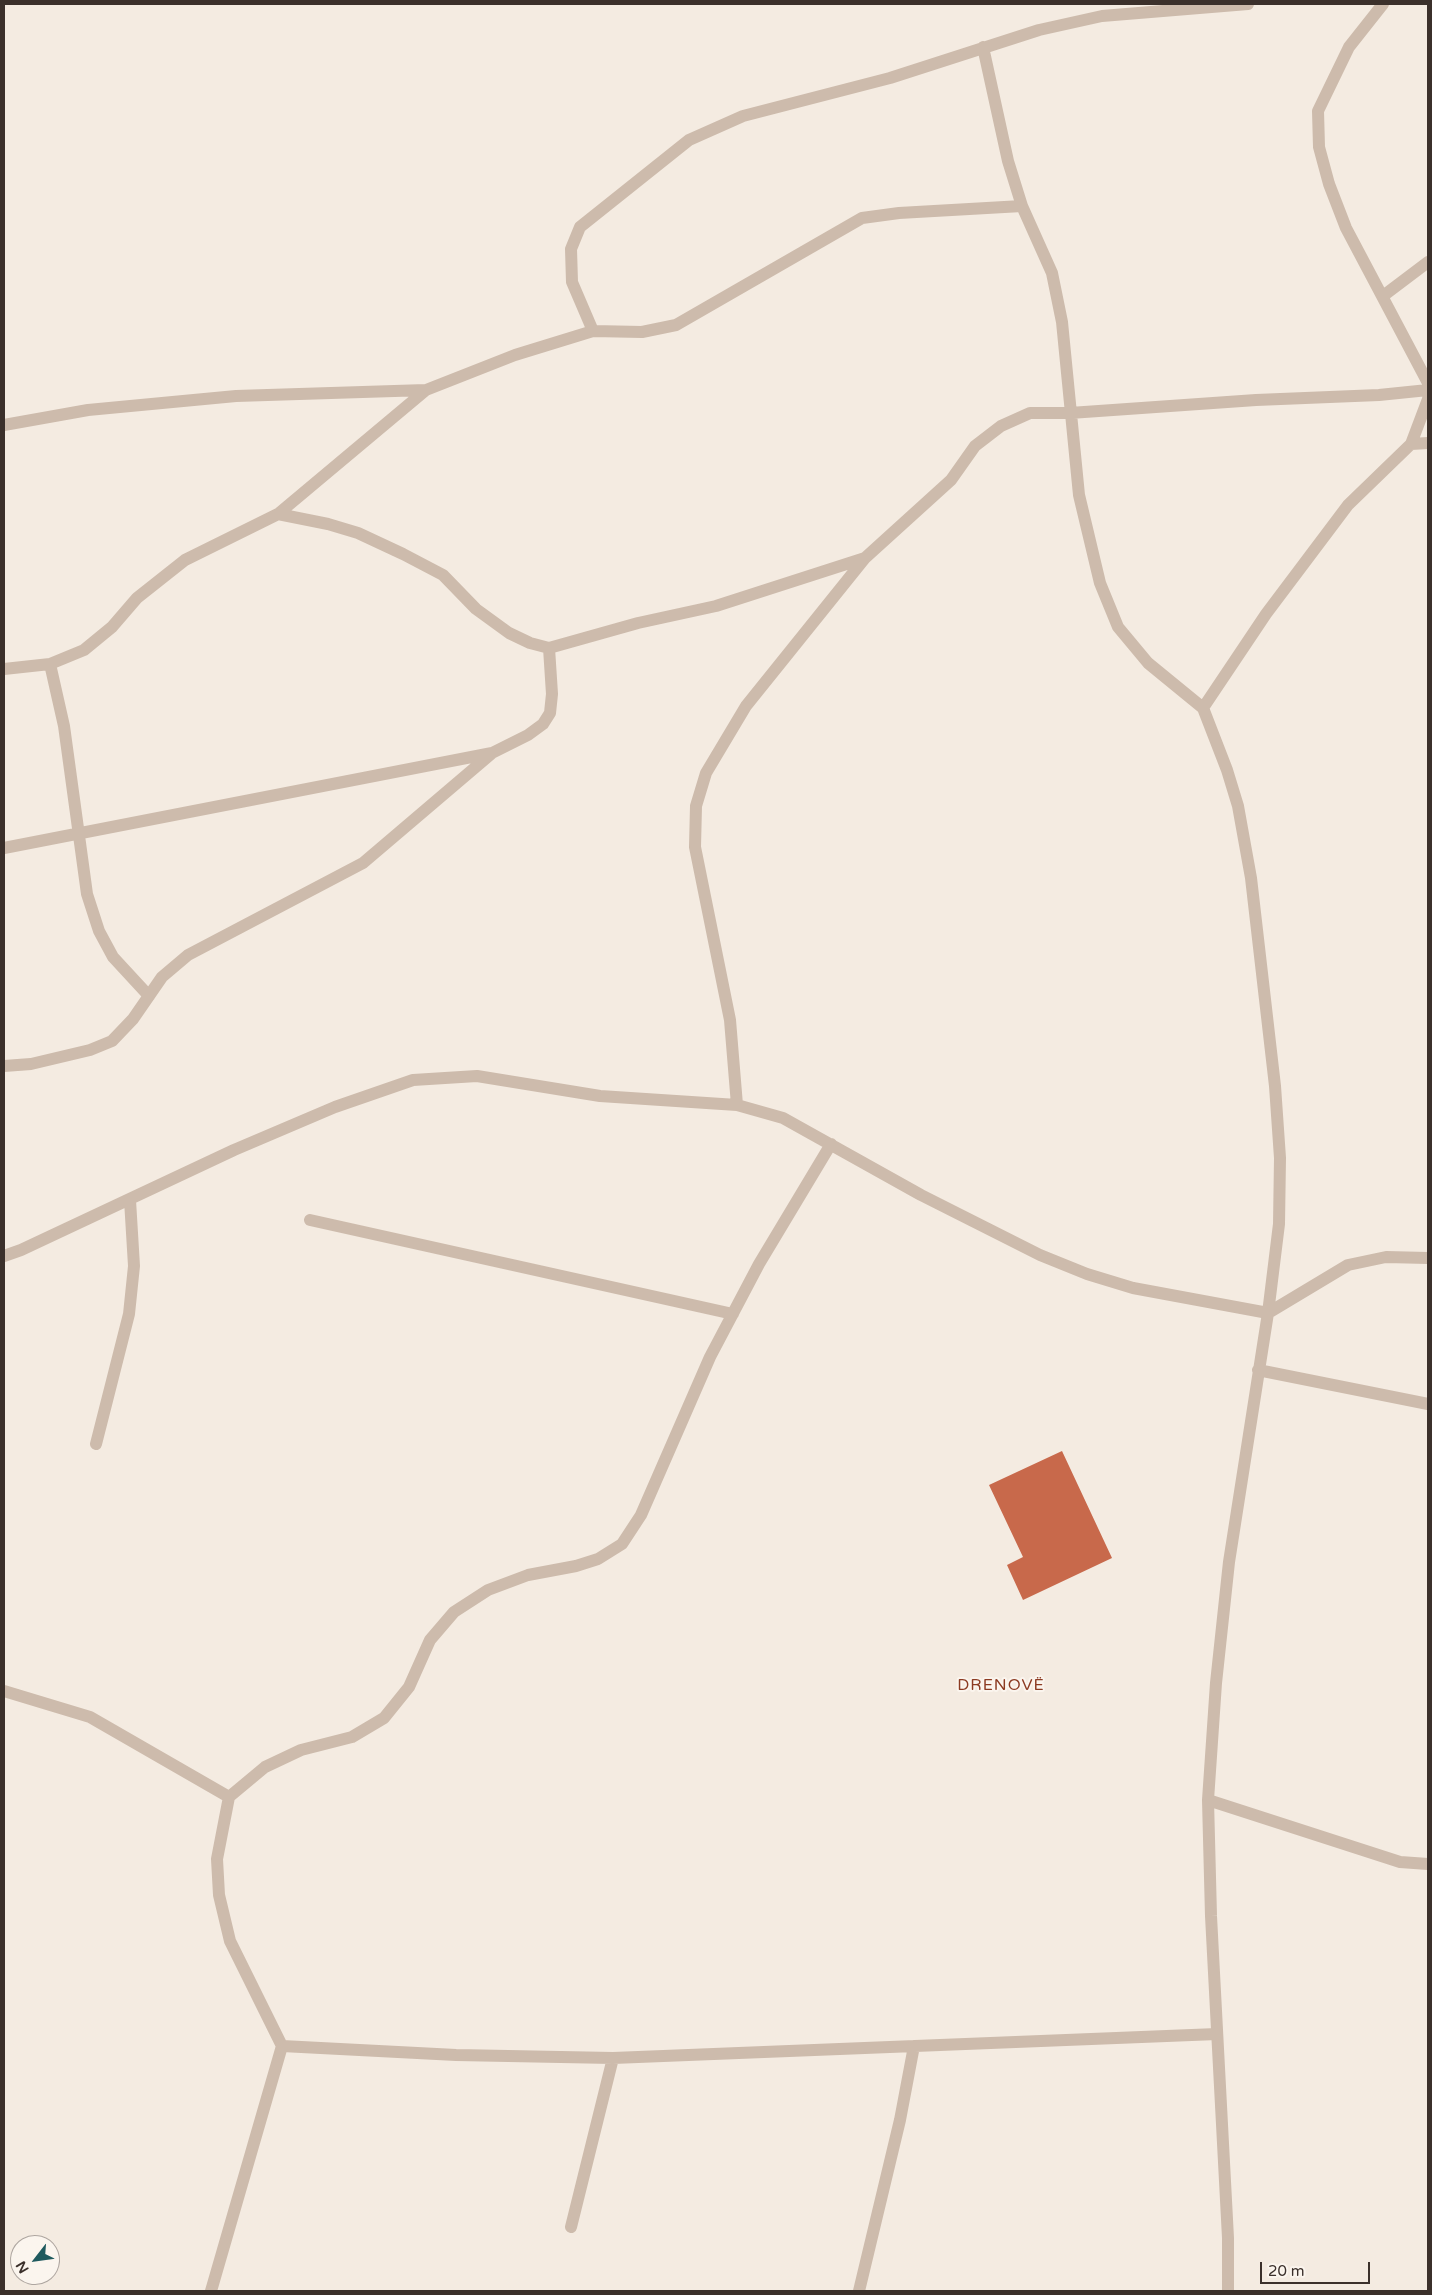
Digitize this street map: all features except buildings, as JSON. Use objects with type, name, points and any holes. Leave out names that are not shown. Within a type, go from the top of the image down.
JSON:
[{"type":"street","points":[[593,331],[572,282],[571,249],[580,227],[690,140],[744,116],[890,78],[1039,30],[1102,16],[1248,4]]},
{"type":"street","points":[[1383,4],[1349,47],[1318,111],[1319,147],[1329,184],[1346,228],[1428,383]]},
{"type":"street","points":[[983,47],[1008,161],[1022,206],[1052,272],[1062,322],[1079,495],[1100,583],[1118,627],[1148,663],[1204,708],[1238,806],[1251,878],[1269,1024],[1280,1158],[1279,1224],[1268,1313],[1228,1571],[1216,1683],[1208,1800],[1228,2291]]},
{"type":"street","points":[[4,669],[50,664],[84,650],[112,627],[137,598],[185,560],[278,514],[426,390],[515,355],[593,331],[642,332],[676,325],[862,218],[899,213],[1022,206]]},
{"type":"street","points":[[1382,296],[1428,262]]},
{"type":"street","points":[[4,425],[88,410],[236,396],[426,390]]},
{"type":"street","points":[[737,1105],[730,1020],[695,846],[696,806],[706,772],[746,706],[865,558],[951,480],[975,446],[1001,426],[1030,413],[1070,413],[1256,400],[1380,395],[1428,390]]},
{"type":"street","points":[[1204,708],[1266,614],[1348,505],[1411,444],[1428,398]]},
{"type":"street","points":[[1411,444],[1428,443]]},
{"type":"street","points":[[278,514],[336,526],[358,533],[403,554],[443,575],[476,609],[509,633],[530,643],[549,648],[638,623],[716,606],[865,558]]},
{"type":"street","points":[[4,1066],[30,1064],[90,1050],[112,1041],[133,1019],[162,977],[188,955],[363,863],[492,753],[528,735],[543,724],[550,713],[552,694],[549,648]]},
{"type":"street","points":[[50,664],[64,726],[87,894],[99,931],[113,957],[149,996]]},
{"type":"street","points":[[4,848],[492,753]]},
{"type":"street","points":[[4,1256],[130,1200],[234,1150],[325,1111],[413,1080],[477,1076],[600,1096],[737,1105],[783,1118],[921,1195],[1015,1242],[1087,1274],[1134,1288],[1268,1313],[1348,1266],[1386,1257],[1428,1258]]},
{"type":"street","points":[[211,2291],[282,2046],[230,1941],[219,1895],[217,1859],[229,1796],[265,1767],[301,1750],[352,1737],[384,1718],[409,1687],[430,1640],[454,1612],[488,1590],[528,1574],[576,1566],[598,1559],[622,1544],[641,1514],[710,1357],[759,1264],[831,1144]]},
{"type":"street","points":[[96,1444],[129,1314],[134,1266],[130,1200]]},
{"type":"street","points":[[310,1220],[733,1314]]},
{"type":"street","points":[[1258,1370],[1428,1404]]},
{"type":"street","points":[[4,1691],[90,1717],[229,1796]]},
{"type":"street","points":[[1208,1800],[1400,1862],[1428,1864]]},
{"type":"street","points":[[282,2046],[456,2055],[613,2058],[1217,2034]]},
{"type":"street","points":[[859,2291],[900,2120],[914,2046]]},
{"type":"street","points":[[572,2227],[613,2058]]},
{"type":"district","name":"DRENOVË","points":[[1001,1686]]}]
